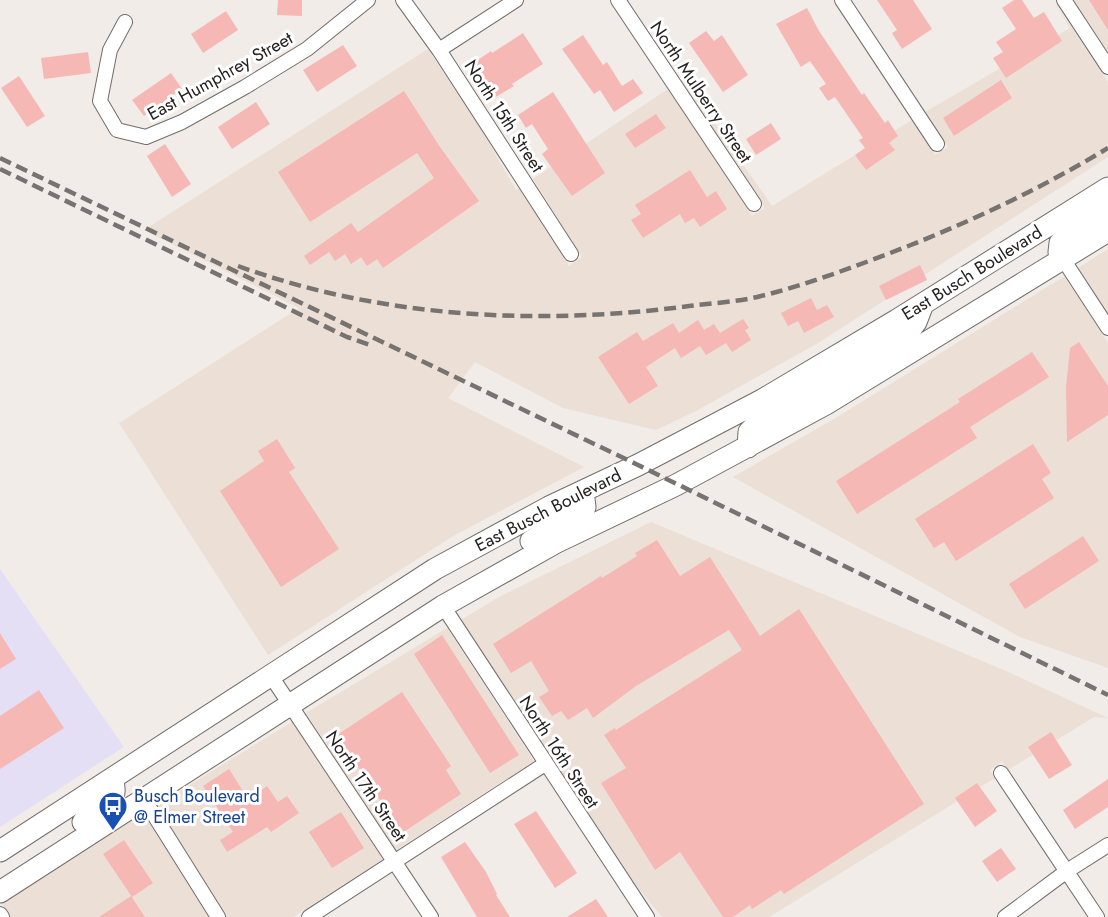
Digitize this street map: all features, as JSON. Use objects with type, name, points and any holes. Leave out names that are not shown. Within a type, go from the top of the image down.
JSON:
[{"type":"main road","name":"East Busch Boulevard","points":[[0,851],[435,569],[549,507],[638,465],[731,417],[923,304],[1108,188]]},
{"type":"main road","points":[[1063,260],[1059,252],[1060,243],[1108,210]]},
{"type":"main road","name":"East Busch Boulevard","points":[[0,892],[443,606],[555,543],[676,485],[826,404],[1108,231]]},
{"type":"main road","points":[[748,447],[749,432],[762,420],[907,334],[923,304]]},
{"type":"main road","points":[[479,586],[482,574],[488,567],[583,511],[585,507],[583,490]]},
{"type":"main road","points":[[0,886],[28,857],[106,807],[114,797],[116,790],[112,779]]},
{"type":"street","name":"East Humphrey Street","points":[[125,22],[110,51],[100,101],[117,130],[146,137],[182,122],[307,49],[368,0]]},
{"type":"street","name":"North 15th Street","points":[[403,0],[439,50],[571,254]]},
{"type":"street","points":[[439,50],[516,0]]},
{"type":"street","name":"North Mulberry Street","points":[[618,0],[754,204]]},
{"type":"street","points":[[842,0],[937,144]]},
{"type":"street","points":[[1064,0],[1108,67]]},
{"type":"street","points":[[1063,260],[1108,328]]},
{"type":"street","name":"North 16th Street","points":[[443,606],[647,917]]},
{"type":"street","name":"North 17th Street","points":[[271,676],[431,917]]},
{"type":"street","points":[[309,917],[545,764]]},
{"type":"street","points":[[1001,773],[1097,917]]},
{"type":"street","points":[[144,799],[218,917]]},
{"type":"street","points":[[1005,917],[1067,871],[1108,845]]},
{"type":"shaded area","points":[[1053,0],[1108,82],[1108,157],[818,343],[696,411],[656,430],[563,408],[475,362],[448,398],[584,467],[453,536],[268,655],[119,423],[299,308],[144,230],[428,49],[479,126],[516,190],[520,188],[569,266],[582,257],[533,179],[668,89],[752,216],[765,208],[681,80],[684,79],[772,206],[912,120],[935,155],[948,147],[925,112],[1070,28]]},
{"type":"shaded area","points":[[1073,0],[1108,0],[1108,54]]},
{"type":"shaded area","points":[[1108,249],[1108,314],[1078,268]]},
{"type":"shaded area","points":[[1065,276],[1108,343],[1108,668],[1020,637],[733,477],[834,419]]},
{"type":"shaded area","points":[[651,522],[1006,671],[1108,718],[1094,717],[1008,770],[1002,761],[990,770],[995,778],[769,917],[662,917],[632,881],[461,620],[501,596]]},
{"type":"shaded area","points":[[0,569],[124,747],[0,827]]},
{"type":"shaded area","points":[[447,628],[534,761],[396,850],[306,713]]},
{"type":"shaded area","points":[[292,722],[383,859],[293,917],[227,917],[157,805]]},
{"type":"shaded area","points":[[144,813],[209,917],[11,917],[1,902]]},
{"type":"building","points":[[278,0],[302,0],[302,16],[277,15]]},
{"type":"building","points":[[877,0],[913,0],[932,29],[902,49],[892,33],[897,30]]},
{"type":"building","points":[[1014,0],[1022,0],[1034,18],[1044,12],[1062,41],[1006,78],[993,58],[1003,52],[996,42],[1016,29],[1002,8]]},
{"type":"building","points":[[1089,0],[1108,0],[1108,30]]},
{"type":"building","points":[[807,8],[819,31],[862,95],[864,93],[885,123],[888,120],[898,136],[889,143],[895,150],[866,170],[855,155],[865,148],[859,140],[863,138],[835,97],[828,101],[819,88],[826,84],[810,61],[801,67],[776,24]]},
{"type":"building","points":[[226,11],[238,30],[203,53],[191,34]]},
{"type":"building","points":[[706,31],[714,41],[722,35],[748,75],[723,92],[689,43]]},
{"type":"building","points":[[523,33],[543,64],[494,98],[472,64]]},
{"type":"building","points":[[583,35],[603,65],[607,62],[622,86],[633,79],[643,93],[614,112],[600,90],[594,94],[562,49]]},
{"type":"building","points":[[343,45],[357,66],[317,92],[303,70]]},
{"type":"building","points":[[88,52],[91,73],[44,79],[41,58]]},
{"type":"building","points":[[171,73],[182,89],[144,116],[132,100]]},
{"type":"building","points":[[19,76],[45,116],[27,127],[1,88]]},
{"type":"building","points":[[1001,80],[1012,98],[954,136],[943,118]]},
{"type":"building","points":[[404,91],[440,147],[479,201],[383,268],[377,259],[367,266],[361,257],[351,264],[345,254],[335,261],[329,252],[310,265],[304,256],[351,223],[358,232],[434,178],[417,153],[310,222],[278,172]]},
{"type":"building","points":[[553,92],[605,173],[572,196],[542,154],[548,149],[532,124],[526,128],[518,115]]},
{"type":"building","points":[[256,102],[270,124],[232,149],[218,127]]},
{"type":"building","points":[[656,114],[666,128],[635,148],[625,134]]},
{"type":"building","points":[[771,123],[781,139],[756,155],[746,139]]},
{"type":"building","points":[[165,144],[191,184],[172,197],[147,156]]},
{"type":"building","points":[[690,170],[707,197],[716,191],[727,209],[700,227],[694,218],[685,223],[680,214],[643,238],[631,220],[641,214],[635,205]]},
{"type":"building","points":[[920,265],[927,280],[886,300],[879,286]]},
{"type":"building","points":[[811,298],[817,310],[827,305],[834,317],[804,333],[798,321],[788,326],[781,313]]},
{"type":"building","points":[[743,319],[749,328],[745,330],[751,340],[732,352],[726,343],[706,355],[700,346],[681,358],[675,348],[646,367],[658,386],[629,404],[598,357],[637,332],[643,341],[673,323],[679,333],[698,320],[704,330],[714,324],[720,333]]},
{"type":"building","points":[[1079,342],[1108,386],[1108,415],[1067,442],[1066,387],[1070,348]]},
{"type":"building","points":[[1032,352],[1049,377],[970,427],[977,438],[857,514],[836,481],[960,402],[958,399]]},
{"type":"building","points":[[277,439],[295,468],[289,472],[339,549],[281,587],[220,491],[264,461],[258,451]]},
{"type":"building","points":[[1033,444],[1051,473],[1042,479],[1054,498],[956,561],[944,542],[934,548],[915,519]]},
{"type":"building","points":[[1083,536],[1099,561],[1025,609],[1009,584]]},
{"type":"building","points":[[657,540],[680,576],[710,557],[760,636],[799,609],[924,804],[784,894],[781,890],[752,909],[750,905],[733,917],[723,917],[680,852],[655,870],[601,783],[626,768],[604,735],[615,728],[616,730],[742,650],[729,630],[636,686],[593,718],[587,708],[568,720],[561,711],[552,716],[539,697],[549,691],[531,661],[511,673],[493,644],[637,556],[635,553]]},
{"type":"building","points":[[0,633],[16,659],[0,669]]},
{"type":"building","points":[[442,635],[519,755],[490,773],[414,654]]},
{"type":"building","points":[[39,690],[64,728],[0,769],[0,716]]},
{"type":"building","points":[[402,692],[451,766],[446,770],[461,794],[402,833],[337,735]]},
{"type":"building","points":[[1051,732],[1072,765],[1049,779],[1028,747]]},
{"type":"building","points":[[229,769],[248,799],[267,786],[278,802],[287,796],[299,813],[271,832],[267,827],[227,852],[220,840],[233,832],[203,786]]},
{"type":"building","points":[[1108,779],[1108,807],[1075,829],[1063,810]]},
{"type":"building","points":[[977,783],[997,811],[975,827],[955,798]]},
{"type":"building","points":[[536,811],[577,873],[555,888],[514,824]]},
{"type":"building","points":[[341,812],[364,848],[332,868],[309,832]]},
{"type":"building","points":[[124,840],[153,883],[132,897],[103,854]]},
{"type":"building","points":[[465,842],[486,872],[496,895],[510,917],[477,917],[441,857]]},
{"type":"building","points":[[1001,848],[1016,869],[997,882],[982,861]]},
{"type":"building","points":[[131,896],[145,917],[99,917]]},
{"type":"building","points":[[596,899],[608,917],[567,917]]},
{"type":"railway","points":[[238,266],[348,297],[404,307],[461,313],[575,316],[734,301],[816,280],[931,237],[1021,196],[1108,148]]},
{"type":"railway","points":[[0,158],[638,465],[1108,695]]},
{"type":"railway","points":[[0,169],[347,337],[373,346]]},
{"type":"place","name":"Busch Boulevard @ Elmer Street","points":[[113,832]]}]
